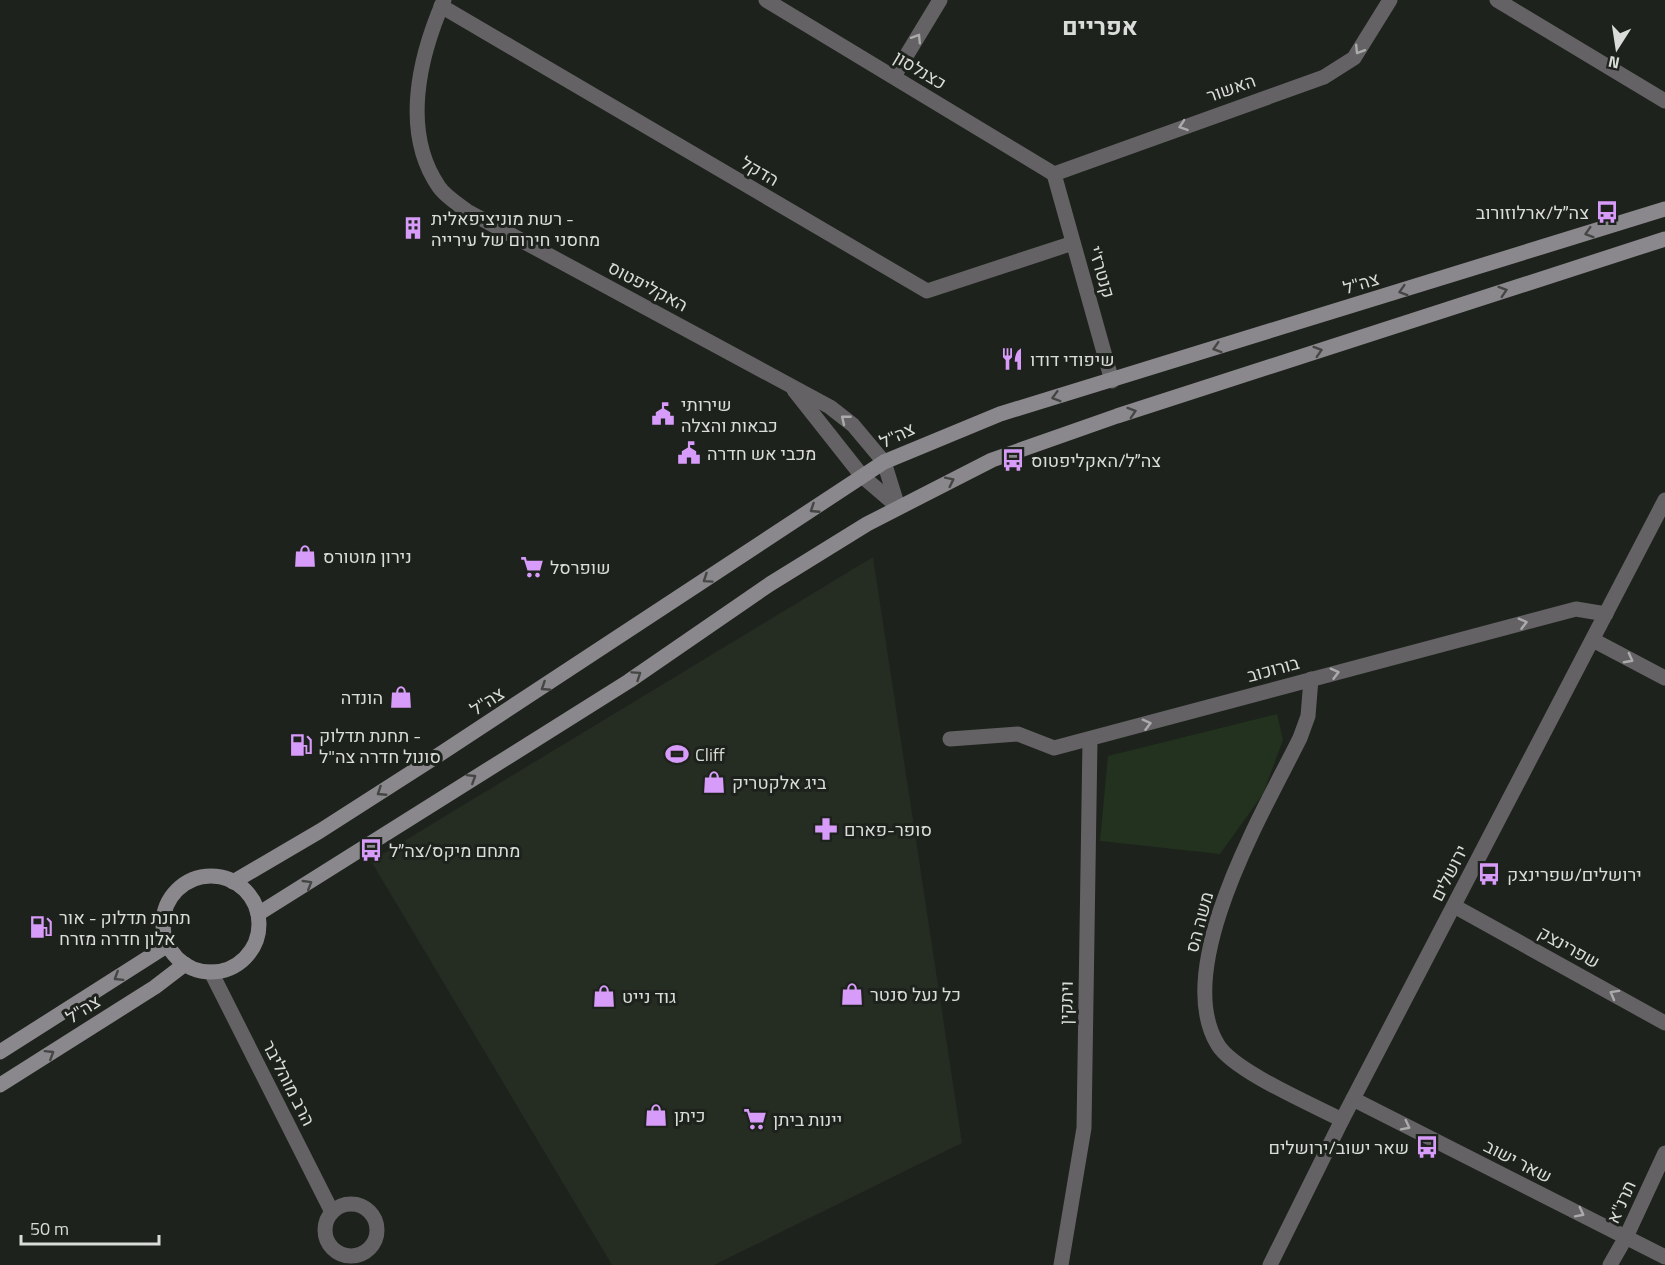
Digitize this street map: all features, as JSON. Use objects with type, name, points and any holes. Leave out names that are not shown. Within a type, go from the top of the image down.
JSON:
[{"type":"main road","name":"צה\"ל","points":[[233,882],[320,831],[444,752],[884,462],[1000,414],[1665,209]]},
{"type":"main road","points":[[258,914],[629,681],[770,584],[898,507],[992,460],[1665,239]]},
{"type":"main road","points":[[222,877],[233,882],[249,895],[258,914],[259,928],[256,942],[248,954],[238,964],[211,972],[185,964],[168,945],[163,922],[170,899],[178,889],[199,878],[222,877]]},
{"type":"main road","name":"צה\"ל","points":[[0,1052],[168,945]]},
{"type":"main road","name":"צה\"ל","points":[[0,1085],[155,987],[185,964]]},
{"type":"street","name":"כצנלסון","points":[[766,0],[1054,174]]},
{"type":"street","points":[[894,76],[940,0]]},
{"type":"street","name":"האשור","points":[[1054,174],[1324,77],[1354,58],[1390,0]]},
{"type":"street","points":[[1497,0],[1665,101]]},
{"type":"street","name":"הדקל","points":[[442,3],[927,291],[1073,243]]},
{"type":"street","name":"האקליפטוס","points":[[442,3],[422,67],[416,114],[421,152],[439,188],[467,211],[830,407],[853,425],[884,462],[898,507]]},
{"type":"street","name":"קנטרז'י","points":[[1054,174],[1113,381]]},
{"type":"street","name":"האקליפטוס","points":[[789,383],[862,476],[898,507]]},
{"type":"street","name":"ירושלים","points":[[1270,1265],[1342,1120],[1665,500]]},
{"type":"street","name":"בורוכוב","points":[[950,739],[1018,734],[1054,748],[1576,609],[1606,614]]},
{"type":"street","points":[[1593,640],[1665,678]]},
{"type":"street","name":"משה הס","points":[[1311,679],[1308,716],[1300,738],[1221,905],[1204,984],[1207,1017],[1217,1044],[1232,1061],[1342,1120]]},
{"type":"street","name":"ויתקין","points":[[1061,1265],[1084,1128],[1090,739]]},
{"type":"street","name":"שפרינצק","points":[[1454,906],[1665,1023]]},
{"type":"street","name":"הרב מוהליבר","points":[[211,972],[332,1212]]},
{"type":"street","name":"שאר ישוב","points":[[1353,1100],[1665,1257]]},
{"type":"street","name":"תרנ\"א","points":[[1610,1265],[1626,1237],[1665,1154]]},
{"type":"street","points":[[348,1204],[357,1204],[372,1214],[376,1222],[376,1238],[363,1260],[343,1255],[329,1244],[325,1228],[332,1212],[348,1204]]},
{"type":"shaded area","points":[[873,557],[962,1143],[714,1265],[612,1265],[371,861]]},
{"type":"green space","points":[[1277,714],[1283,740],[1263,794],[1220,854],[1100,841],[1108,756]]},
{"type":"place","name":"צה״ל/ארלוזורוב","points":[[1607,212]]},
{"type":"place","name":"רשת מוניציפאלית - מחסני חירום של עירייה","points":[[413,228]]},
{"type":"place","name":"שיפודי דודו","points":[[1012,359]]},
{"type":"place","name":"שירותי כבאות והצלה","points":[[663,414]]},
{"type":"place","name":"מכבי אש חדרה","points":[[689,453]]},
{"type":"place","name":"צה״ל/האקליפטוס","points":[[1013,460]]},
{"type":"place","name":"נירון מוטורס","points":[[305,556]]},
{"type":"place","name":"שופרסל","points":[[532,567]]},
{"type":"place","name":"הונדה","points":[[401,697]]},
{"type":"place","name":"תחנת תדלוק - סונול חדרה צה\"ל","points":[[301,745]]},
{"type":"place","name":"Cliff","points":[[677,754]]},
{"type":"place","name":"ביג אלקטריק","points":[[714,782]]},
{"type":"place","name":"סופר-פארם","points":[[826,829]]},
{"type":"place","name":"מתחם מיקס/צה״ל","points":[[371,850]]},
{"type":"place","name":"ירושלים/שפרינצק","points":[[1489,874]]},
{"type":"place","name":"תחנת תדלוק - אור אלון חדרה מזרח","points":[[41,927]]},
{"type":"place","name":"כל נעל סנטר","points":[[852,994]]},
{"type":"place","name":"גוד נייט","points":[[604,996]]},
{"type":"place","name":"כיתן","points":[[656,1115]]},
{"type":"place","name":"יינות ביתן","points":[[755,1119]]},
{"type":"place","name":"שאר ישוב/ירושלים","points":[[1427,1147]]},
{"type":"district","name":"אפריים","points":[[1100,26]]}]
